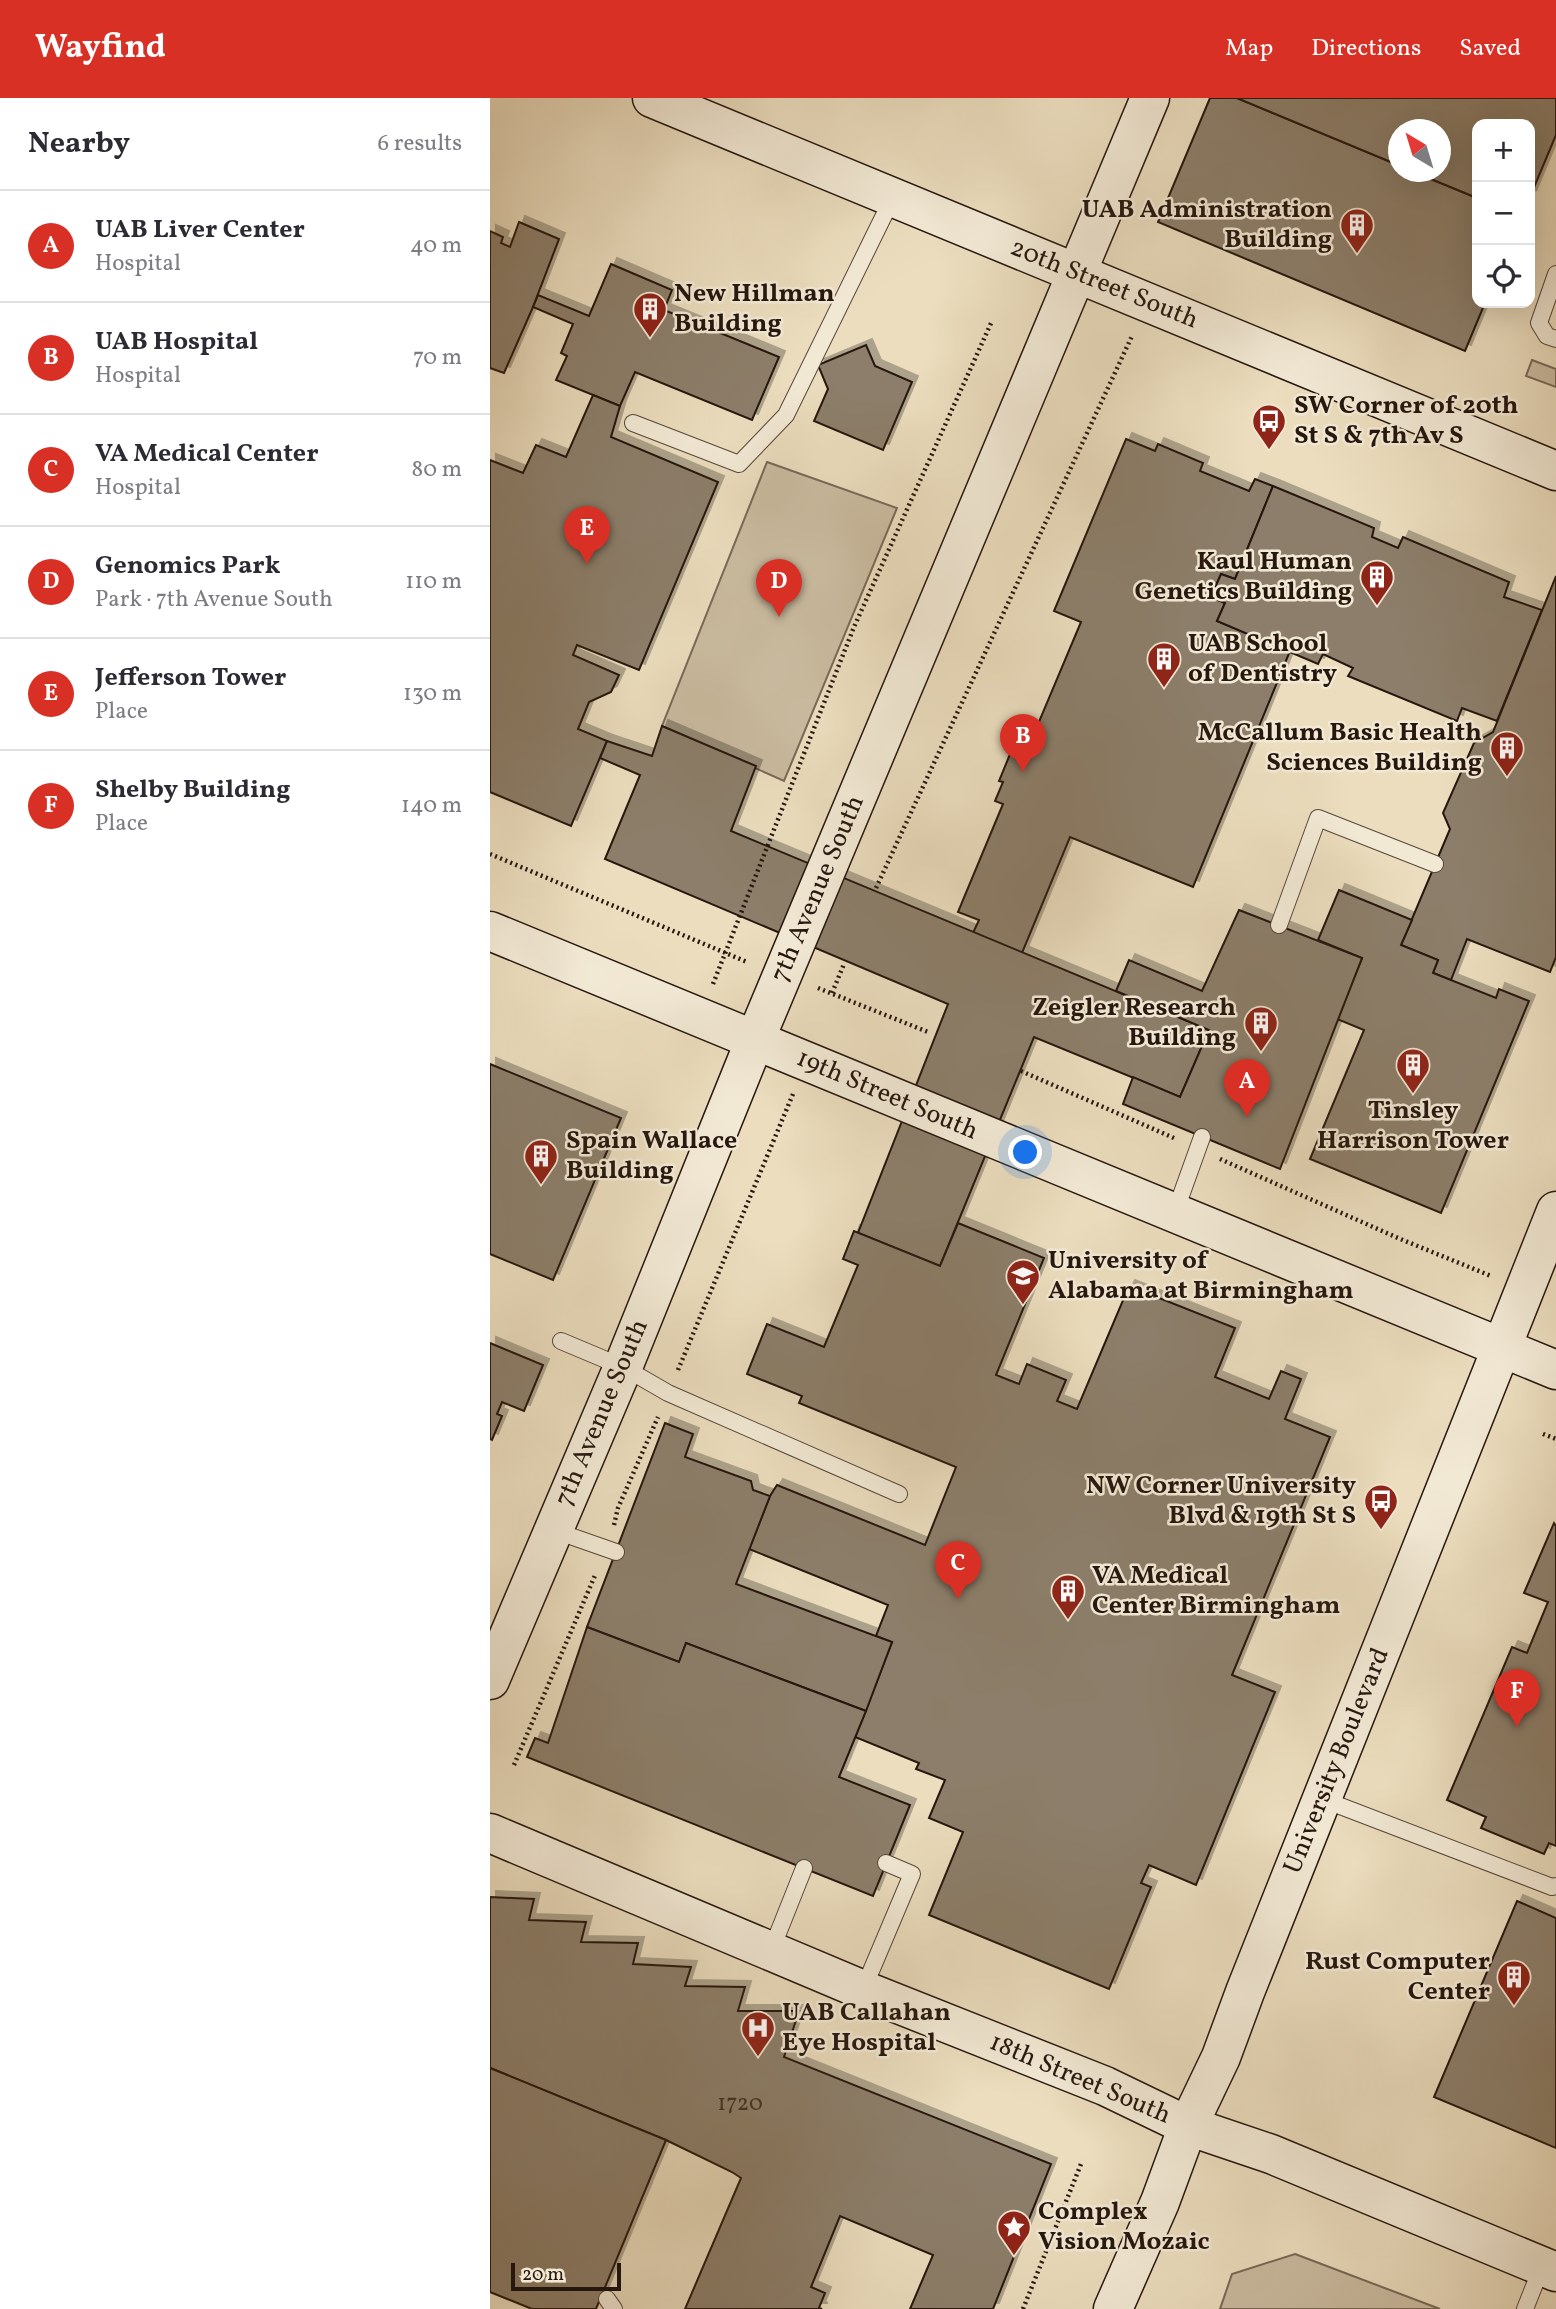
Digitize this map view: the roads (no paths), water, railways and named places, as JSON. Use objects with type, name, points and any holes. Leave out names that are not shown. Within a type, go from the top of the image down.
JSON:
[{"type":"street","name":"20th Street South","points":[[652,98],[1556,471]]},
{"type":"street","name":"7th Avenue South","points":[[490,1680],[623,1367],[781,977],[1150,98]]},
{"type":"street","name":"19th Street South","points":[[493,939],[700,1017],[1174,1215],[1556,1370]]},
{"type":"street","name":"University Boulevard","points":[[1113,2309],[1160,2202],[1188,2126],[1221,2057],[1556,1211]]},
{"type":"street","name":"18th Street South","points":[[490,1833],[863,1990],[1105,2086],[1188,2126],[1271,2154],[1549,2269]]},
{"type":"lane","points":[[633,423],[739,464],[786,415],[893,197]]},
{"type":"lane","points":[[1556,274],[1539,323],[1547,336],[1556,339]]},
{"type":"lane","points":[[1279,925],[1318,818],[1435,864]]},
{"type":"lane","points":[[1174,1215],[1200,1143]]},
{"type":"lane","points":[[561,1341],[623,1367],[668,1393],[898,1494]]},
{"type":"lane","points":[[553,1530],[616,1552]]},
{"type":"lane","points":[[1322,1799],[1552,1887],[1556,1886]]},
{"type":"lane","points":[[863,1990],[912,1874],[886,1863]]},
{"type":"lane","points":[[771,1951],[804,1868]]},
{"type":"lane","points":[[1525,2309],[1549,2269]]},
{"type":"place","name":"UAB Administration Building","points":[[1357,255]]},
{"type":"place","name":"New Hillman Building","points":[[650,339]]},
{"type":"place","name":"SW Corner of 20th St S & 7th Av S","points":[[1269,451]]},
{"type":"place","name":"Jefferson Tower","points":[[587,564]]},
{"type":"place","name":"Kaul Human Genetics Building","points":[[1377,607]]},
{"type":"place","name":"Genomics Park","points":[[779,617]]},
{"type":"place","name":"UAB School of Dentistry","points":[[1164,689]]},
{"type":"place","name":"UAB Hospital","points":[[1023,772]]},
{"type":"place","name":"McCallum Basic Health Sciences Building","points":[[1507,778]]},
{"type":"place","name":"Zeigler Research Building","points":[[1261,1053]]},
{"type":"place","name":"Tinsley Harrison Tower","points":[[1413,1095]]},
{"type":"place","name":"UAB Liver Center","points":[[1247,1117]]},
{"type":"place","name":"Spain Wallace Building","points":[[541,1186]]},
{"type":"place","name":"University of Alabama at Birmingham","points":[[1023,1306]]},
{"type":"place","name":"NW Corner University Blvd & 19th St S","points":[[1381,1531]]},
{"type":"place","name":"VA Medical Center","points":[[958,1599]]},
{"type":"place","name":"VA Medical Center Birmingham","points":[[1068,1621]]},
{"type":"place","name":"Shelby Building","points":[[1517,1727]]},
{"type":"place","name":"Rust Computer Center","points":[[1514,2007]]},
{"type":"place","name":"UAB Callahan Eye Hospital","points":[[758,2058]]},
{"type":"place","name":"Complex Vision Mozaic","points":[[1014,2257]]}]
